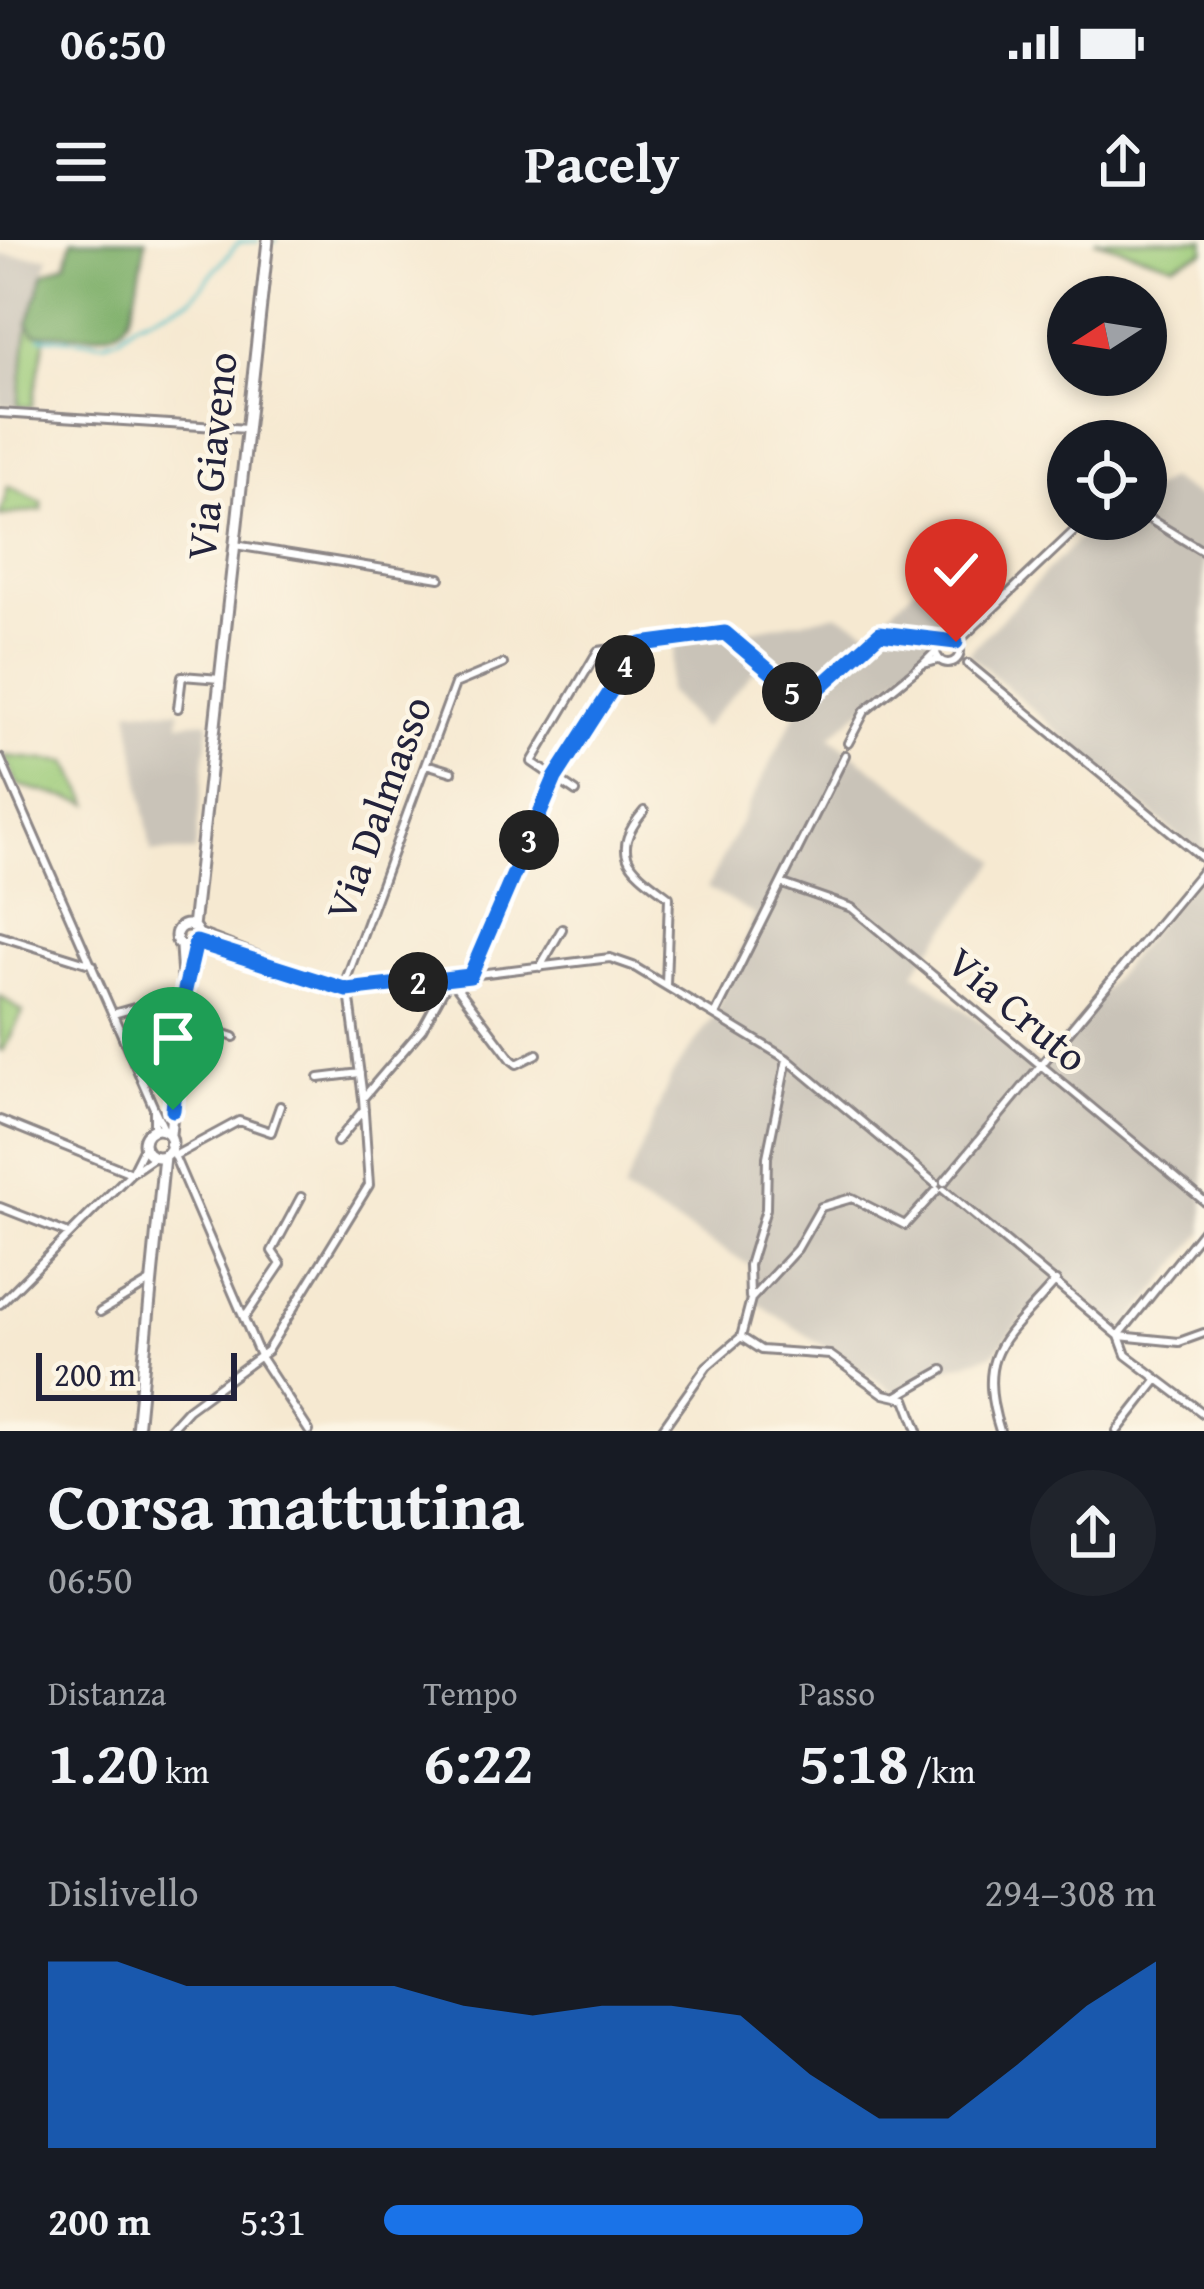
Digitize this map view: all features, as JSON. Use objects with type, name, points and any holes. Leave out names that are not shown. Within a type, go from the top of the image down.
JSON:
[{"type":"main road","name":"Via Giaveno","points":[[164,1134],[183,1013],[268,240]]},
{"type":"main road","points":[[158,1157],[145,1145],[164,1134]]},
{"type":"main road","points":[[137,1431],[164,1178],[158,1157],[164,1134]]},
{"type":"street","points":[[0,413],[247,429]]},
{"type":"street","points":[[1167,530],[1204,552]]},
{"type":"street","points":[[954,662],[964,636],[1065,540]]},
{"type":"street","points":[[235,545],[440,578]]},
{"type":"street","points":[[576,792],[532,762],[594,654],[725,633],[805,701],[880,633],[919,634],[954,662],[968,664]]},
{"type":"street","points":[[470,976],[555,778],[637,646]]},
{"type":"street","points":[[848,743],[866,712],[938,651],[958,647]]},
{"type":"street","points":[[751,1299],[797,1249],[824,1205],[847,1197],[905,1226],[1204,864],[968,664],[958,647]]},
{"type":"street","name":"Via Dalmasso","points":[[261,1358],[372,1179],[347,977],[455,684],[503,664]]},
{"type":"street","points":[[178,708],[182,676],[220,679]]},
{"type":"street","points":[[715,1015],[845,755]]},
{"type":"street","points":[[0,758],[164,1134],[178,1154],[261,1358],[309,1431]]},
{"type":"street","points":[[426,764],[452,772]]},
{"type":"street","points":[[644,811],[627,832],[626,853],[636,874],[669,897],[667,986]]},
{"type":"street","name":"Via Cruto","points":[[783,884],[852,908],[1204,1201]]},
{"type":"street","points":[[540,967],[562,929]]},
{"type":"street","points":[[0,936],[93,965]]},
{"type":"street","points":[[191,936],[347,990],[610,958],[667,986],[787,1059],[1119,1336],[1126,1355],[1204,1414]]},
{"type":"street","points":[[450,978],[512,1060],[517,1064],[537,1054]]},
{"type":"street","points":[[363,1099],[422,1029],[450,978]]},
{"type":"street","points":[[113,1014],[184,994]]},
{"type":"street","points":[[183,1013],[206,1015],[212,1030],[234,1037]]},
{"type":"street","points":[[662,1431],[707,1366],[741,1337],[751,1299],[749,1265],[766,1209],[767,1156],[787,1059]]},
{"type":"street","points":[[320,1078],[360,1072]]},
{"type":"street","points":[[2,1298],[131,1173],[239,1121],[271,1132],[280,1106]]},
{"type":"street","points":[[337,1142],[364,1108]]},
{"type":"street","points":[[0,1120],[131,1173]]},
{"type":"street","points":[[131,1173],[145,1145]]},
{"type":"street","points":[[245,1317],[280,1264],[272,1251],[301,1197]]},
{"type":"street","points":[[0,1207],[69,1234]]},
{"type":"street","points":[[1119,1336],[1204,1229]]},
{"type":"street","points":[[100,1312],[153,1280]]},
{"type":"street","points":[[1000,1431],[989,1397],[993,1354],[1056,1281]]},
{"type":"street","points":[[1119,1336],[1179,1342],[1204,1333]]},
{"type":"street","points":[[741,1337],[761,1350],[830,1355],[884,1394],[899,1395],[909,1402],[918,1431]]},
{"type":"street","points":[[168,1431],[188,1409],[261,1358]]},
{"type":"street","points":[[899,1395],[943,1370]]},
{"type":"street","points":[[1117,1431],[1156,1380]]},
{"type":"shaded area","points":[[0,255],[49,257],[28,324],[18,406],[0,406]]},
{"type":"shaded area","points":[[1167,480],[1204,500],[1204,859],[968,653],[1078,540],[1167,540]]},
{"type":"shaded area","points":[[916,586],[939,588],[940,640],[830,737],[998,861],[914,972],[1040,1067],[1204,867],[1204,1232],[1119,1336],[1056,1281],[993,1354],[943,1370],[899,1395],[751,1299],[749,1265],[623,1192],[672,1075],[715,1015],[755,915],[707,888],[802,701],[758,667],[702,729],[667,691],[675,644],[838,614],[871,631]]},
{"type":"shaded area","points":[[129,709],[180,710],[179,723],[209,721],[195,852],[151,852]]},
{"type":"green space","points":[[72,240],[146,240],[130,315],[110,333],[34,333],[28,324],[44,273],[66,263]]},
{"type":"green space","points":[[1094,240],[1204,240],[1204,251],[1173,264]]},
{"type":"green space","points":[[28,324],[34,333],[46,334],[32,407],[18,406]]},
{"type":"green space","points":[[8,486],[42,502],[42,510],[0,516]]},
{"type":"green space","points":[[4,756],[68,762],[90,804],[18,785]]},
{"type":"green space","points":[[0,996],[23,1012],[3,1051],[0,1050]]},
{"type":"waterway","points":[[40,337],[104,342],[119,337],[135,323],[191,299],[239,242],[258,241]]},
{"type":"route","points":[[173,1110],[184,994],[196,942],[347,990],[470,976],[555,778],[637,646],[725,633],[805,701],[880,633],[919,634],[939,644],[948,639],[956,642]]}]
